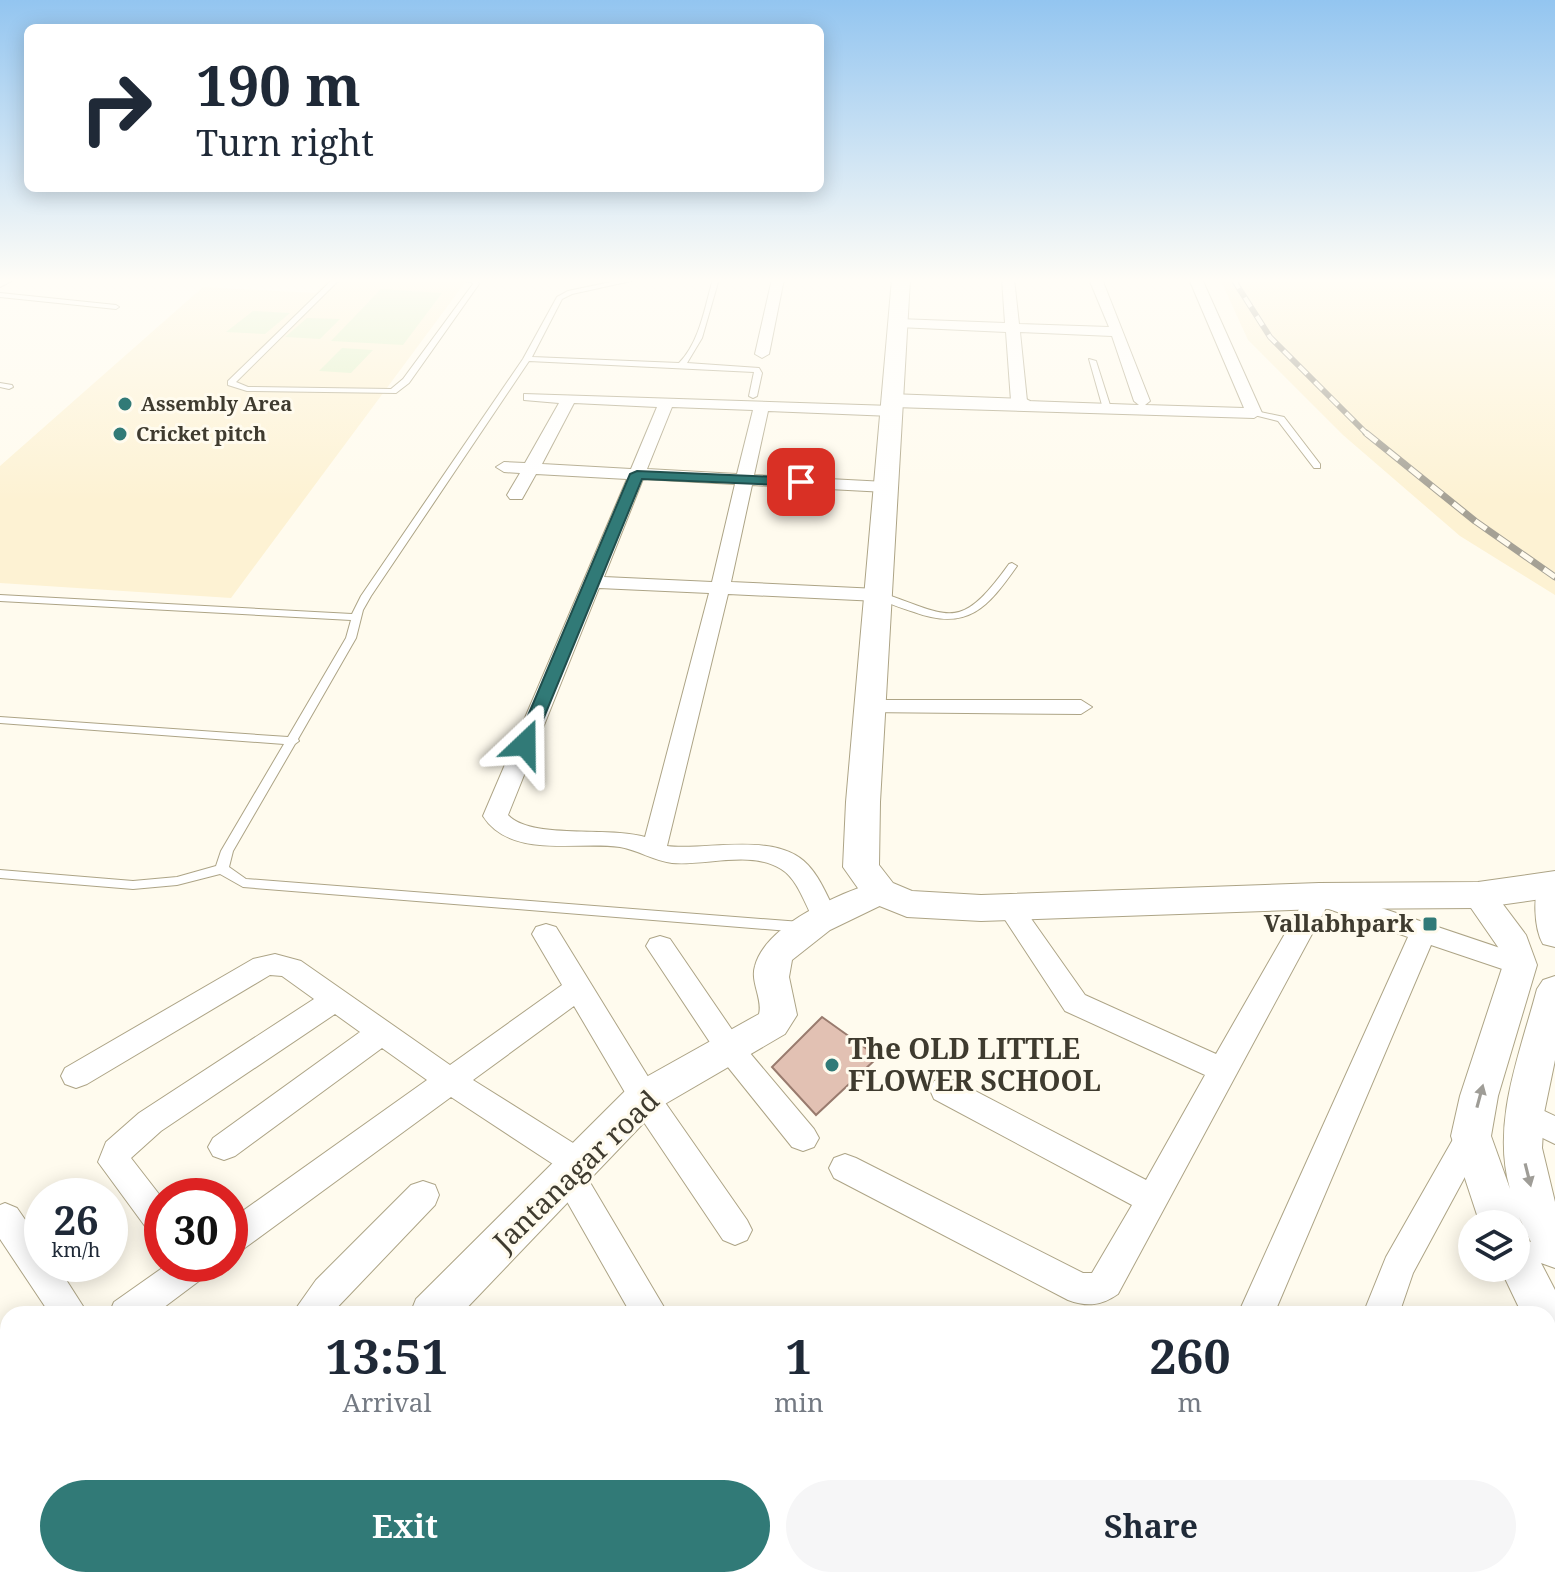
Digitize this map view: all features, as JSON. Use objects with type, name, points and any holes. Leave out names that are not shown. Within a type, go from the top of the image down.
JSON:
[{"type":"main road","points":[[896,353],[861,867],[880,892],[907,904],[1009,906],[1554,892]]},
{"type":"street","points":[[1016,353],[1019,402]]},
{"type":"street","points":[[1125,353],[1143,406]]},
{"type":"street","points":[[529,397],[666,404],[1019,402],[1251,411],[1226,353]]},
{"type":"street","points":[[516,495],[569,399]]},
{"type":"street","points":[[654,849],[720,588],[745,479],[757,402]]},
{"type":"street","points":[[666,404],[495,816],[498,825],[515,833],[620,839],[671,855],[740,854],[788,861],[798,869],[817,923]]},
{"type":"street","points":[[504,467],[886,487]]},
{"type":"street","points":[[592,582],[878,595]]},
{"type":"street","points":[[870,707],[1081,707]]},
{"type":"street","name":"Jantanagar road","points":[[440,1306],[644,1097],[772,1024],[779,1015],[771,978],[772,963],[785,945],[817,923],[880,892]]},
{"type":"street","points":[[1554,892],[1555,935]]},
{"type":"street","points":[[1384,1306],[1398,1268],[1471,1136],[1479,1096],[1520,965],[1514,944],[1478,895]]},
{"type":"street","points":[[845,1168],[1080,1289],[1097,1289],[1106,1283],[1319,896],[1520,965]]},
{"type":"street","points":[[1009,906],[1075,1003],[1222,1070]]},
{"type":"street","points":[[1260,1306],[1423,933]]},
{"type":"street","points":[[546,934],[644,1097],[735,1230]]},
{"type":"street","points":[[660,946],[729,1048],[803,1138]]},
{"type":"street","points":[[76,1076],[263,966],[275,964],[291,968],[573,1169],[646,1306]]},
{"type":"street","points":[[248,1226],[577,989]]},
{"type":"street","points":[[144,1200],[114,1162],[117,1151],[150,1122],[335,999]]},
{"type":"street","points":[[1554,1002],[1540,1123],[1522,1149],[1539,1217],[1555,1249]]},
{"type":"street","points":[[224,1147],[382,1032]]},
{"type":"street","points":[[945,1090],[1151,1199]]},
{"type":"street","points":[[1471,1136],[1496,1210]]},
{"type":"street","points":[[316,1306],[423,1195]]},
{"type":"street","points":[[5,1218],[65,1306]]},
{"type":"street","points":[[1530,1257],[1555,1260]]},
{"type":"street","points":[[138,1306],[171,1282]]},
{"type":"street","points":[[1529,1282],[1540,1306]]},
{"type":"lane","points":[[262,353],[231,383],[233,385],[247,389],[393,391],[406,381],[426,353]]},
{"type":"lane","points":[[222,869],[227,851],[351,638],[366,596],[530,353]]},
{"type":"lane","points":[[681,365],[690,353]]},
{"type":"lane","points":[[1222,353],[1251,411]]},
{"type":"lane","points":[[527,359],[756,370],[757,402]]},
{"type":"lane","points":[[1092,361],[1106,405]]},
{"type":"lane","points":[[1019,402],[1251,411],[1281,419],[1317,466]]},
{"type":"lane","points":[[878,595],[931,615],[959,616],[987,602],[1012,566]]},
{"type":"lane","points":[[0,598],[357,617]]},
{"type":"lane","points":[[0,720],[293,741]]},
{"type":"lane","points":[[0,874],[133,885],[177,881],[222,869],[243,883],[817,923]]},
{"type":"shaded area","points":[[128,353],[413,353],[231,598],[0,583],[0,466]]},
{"type":"shaded area","points":[[1261,353],[1555,353],[1555,595],[1460,536],[1343,435]]},
{"type":"green space","points":[[337,353],[370,353],[351,373],[319,371]]},
{"type":"building","points":[[822,1017],[878,1057],[816,1115],[772,1067]]},
{"type":"railway","points":[[1286,353],[1366,433]]},
{"type":"railway","points":[[1366,433],[1475,521],[1555,577]]},
{"type":"place","name":"Assembly Area","points":[[125,404]]},
{"type":"place","name":"Cricket pitch","points":[[120,434]]},
{"type":"place","name":"Vallabhpark","points":[[1430,924]]},
{"type":"place","name":"The OLD LITTLE FLOWER SCHOOL","points":[[832,1065]]},
{"type":"route","points":[[525,744],[637,474],[801,482]]}]
